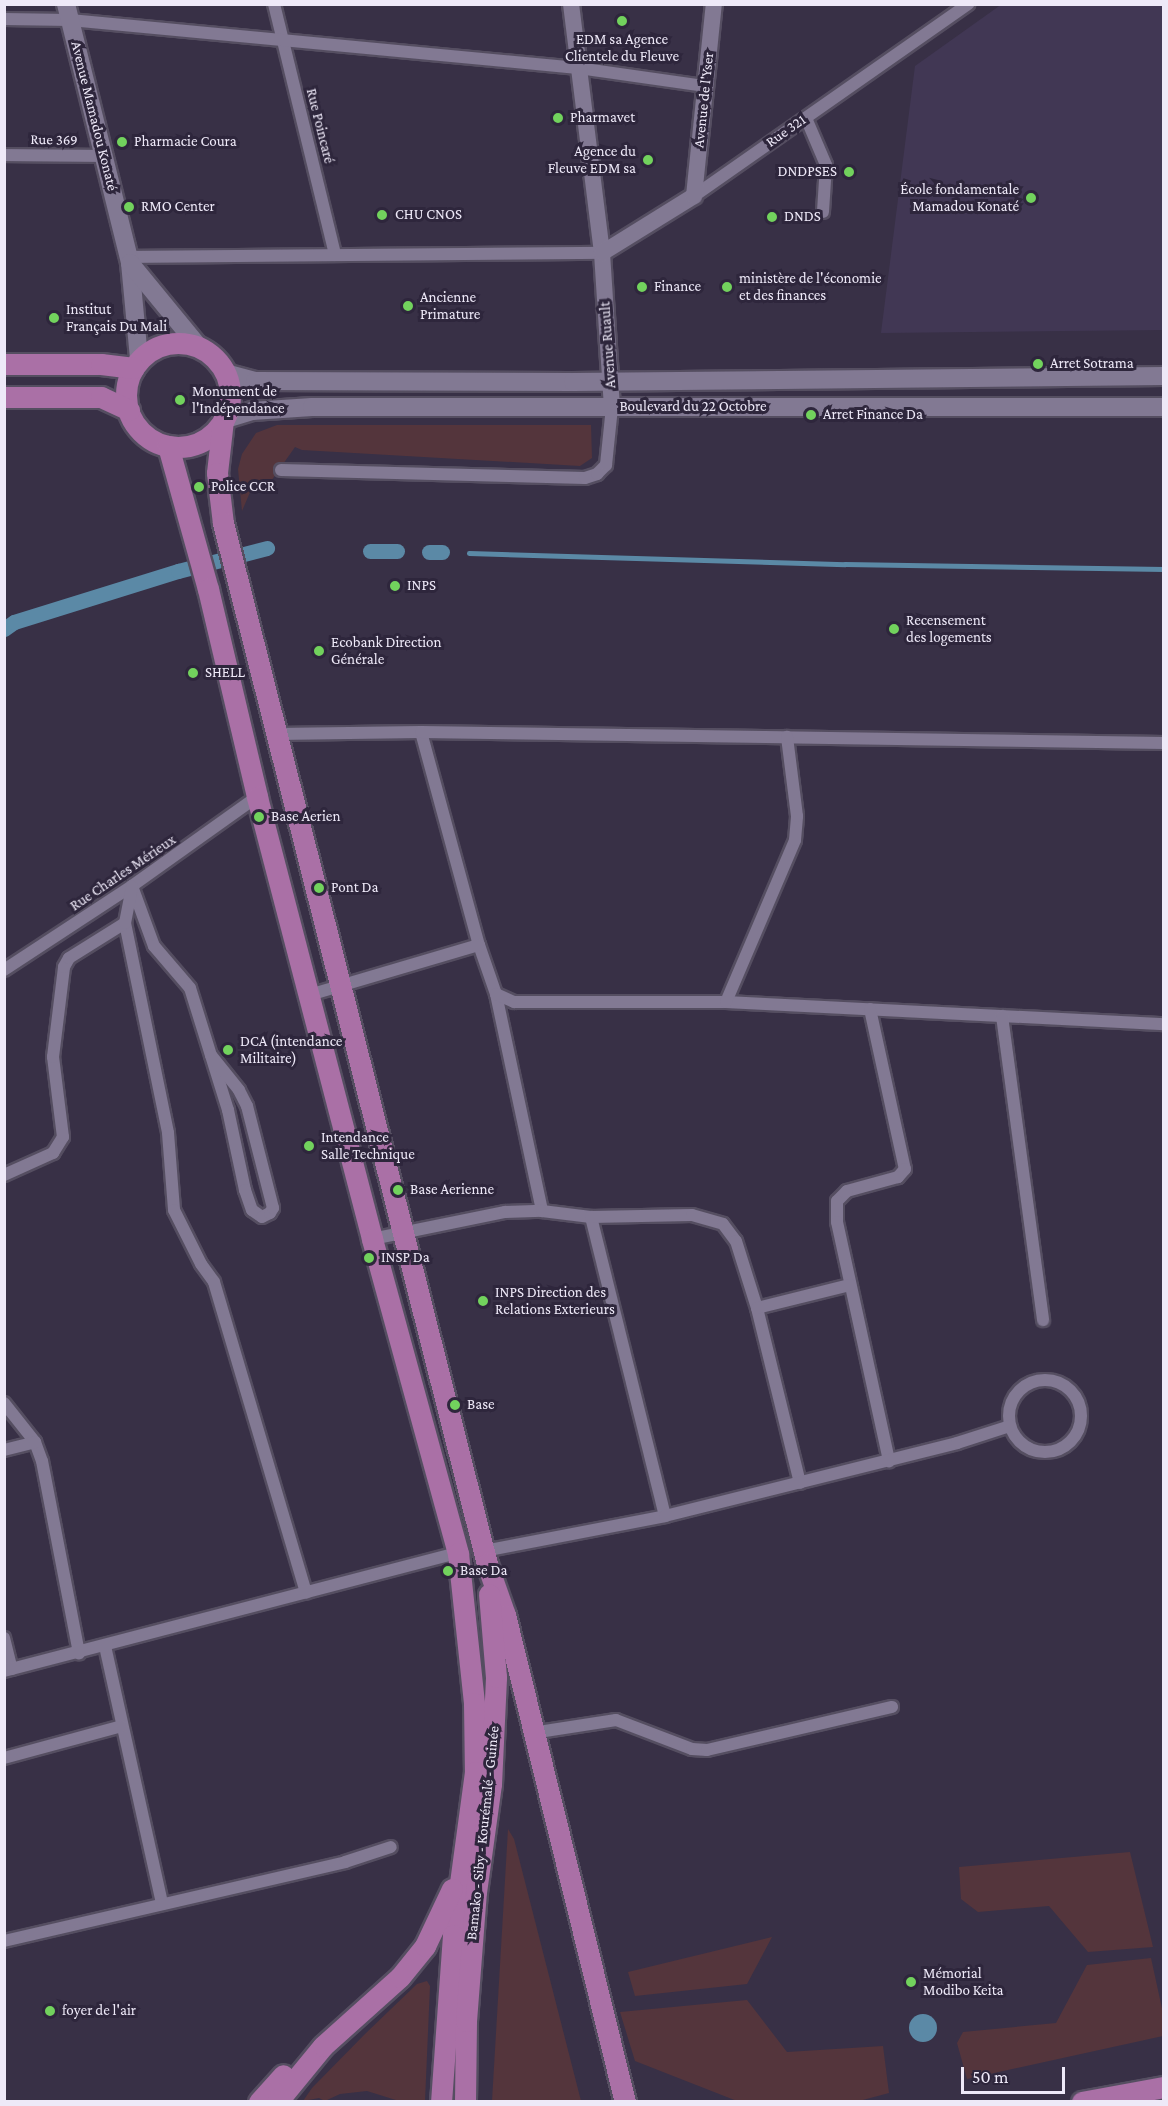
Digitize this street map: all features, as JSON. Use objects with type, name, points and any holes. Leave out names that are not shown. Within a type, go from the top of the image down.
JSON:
[{"type":"highway","points":[[223,420],[213,433],[200,442],[184,446],[168,446],[144,434],[129,410],[126,396],[137,364],[153,348],[171,344],[199,347],[209,354],[225,373],[230,397],[223,420],[217,473],[223,523],[485,1557],[505,1615],[532,1733],[625,2102]]},
{"type":"highway","points":[[4,364],[137,364]]},
{"type":"highway","points":[[4,397],[101,397],[129,410]]},
{"type":"highway","name":"Bamako - Siby - Kourémalé - Guinée","points":[[168,446],[208,588],[257,797],[372,1239],[458,1553],[474,1703],[475,1772],[453,1935],[441,2102]]},
{"type":"highway","name":"Bamako - Siby - Kourémalé - Guinée","points":[[465,2102],[466,2021],[476,1892],[490,1784],[496,1677],[485,1557]]},
{"type":"highway","points":[[259,2102],[278,2079],[323,2046],[400,1977],[425,1946],[465,1859]]},
{"type":"highway","points":[[277,2102],[323,2046]]},
{"type":"highway","points":[[1082,2102],[1164,2087]]},
{"type":"main road","name":"Avenue Mamadou Konaté","points":[[68,12],[129,260],[137,364]]},
{"type":"main road","name":"Avenue Mamadou Konaté","points":[[129,260],[199,347]]},
{"type":"main road","name":"Boulevard du 22 Octobre","points":[[225,373],[255,381],[610,381],[1164,376]]},
{"type":"main road","name":"Boulevard du 22 Octobre","points":[[223,420],[252,411],[312,407],[1164,407]]},
{"type":"street","name":"Rue Poincaré","points":[[274,4],[336,255]]},
{"type":"street","name":"Avenue Ruault","points":[[281,470],[585,478],[597,474],[606,465],[612,407],[602,253],[571,4]]},
{"type":"street","name":"Avenue de l'Yser","points":[[694,196],[714,4]]},
{"type":"street","name":"Rue 321","points":[[602,253],[694,196],[968,4]]},
{"type":"street","points":[[4,19],[68,12],[284,41],[578,68],[705,86]]},
{"type":"street","points":[[806,118],[826,165],[822,212]]},
{"type":"street","name":"Rue 369","points":[[4,155],[103,156]]},
{"type":"street","points":[[129,260],[336,255],[602,253]]},
{"type":"street","points":[[277,734],[421,732],[1164,743]]},
{"type":"street","points":[[421,732],[478,945],[496,994],[542,1211]]},
{"type":"street","points":[[726,1002],[795,840],[797,816],[787,737]]},
{"type":"street","name":"Rue Charles Mérieux","points":[[4,970],[132,886],[257,797]]},
{"type":"street","points":[[132,886],[125,923],[168,1133],[174,1210],[201,1264],[214,1282],[306,1593]]},
{"type":"street","points":[[132,886],[154,946],[190,988],[228,1110],[252,1210],[262,1216],[270,1213],[273,1208],[247,1106],[239,1090],[211,1055]]},
{"type":"street","points":[[4,1174],[53,1154],[63,1137],[53,1057],[64,967],[69,958],[125,923]]},
{"type":"street","points":[[309,995],[478,945]]},
{"type":"street","points":[[496,994],[514,1002],[726,1002],[1164,1024]]},
{"type":"street","points":[[870,1009],[905,1169],[898,1177],[847,1191],[837,1201],[837,1221],[889,1461]]},
{"type":"street","points":[[1002,1016],[1043,1320]]},
{"type":"street","points":[[372,1239],[505,1212],[542,1211],[591,1217],[692,1215],[723,1224],[736,1241],[757,1308],[800,1483]]},
{"type":"street","points":[[591,1217],[665,1516]]},
{"type":"street","points":[[757,1308],[850,1285]]},
{"type":"street","points":[[1037,1381],[1055,1382],[1066,1387],[1076,1398],[1080,1410],[1080,1425],[1075,1437],[1064,1447],[1053,1452],[1035,1451],[1024,1446],[1010,1426],[1009,1414],[1016,1394],[1037,1381]]},
{"type":"street","points":[[4,1403],[35,1442],[42,1461],[79,1653]]},
{"type":"street","points":[[485,1557],[889,1461],[1010,1426]]},
{"type":"street","points":[[4,1450],[35,1442]]},
{"type":"street","points":[[4,1638],[8,1670],[458,1553]]},
{"type":"street","points":[[105,1646],[162,1904]]},
{"type":"street","points":[[532,1733],[616,1720],[692,1749],[707,1750],[892,1707]]},
{"type":"street","points":[[4,1758],[122,1726]]},
{"type":"street","points":[[4,1941],[345,1862],[391,1847]]},
{"type":"shaded area","name":"École fondamentale Mamadou Konaté","points":[[1002,4],[1163,5],[1163,330],[881,333],[915,66]]},
{"type":"shaded area","points":[[277,425],[591,425],[592,458],[580,466],[302,450],[295,447],[269,484],[254,483],[242,511],[238,469],[242,454],[256,433]]},
{"type":"shaded area","points":[[508,1829],[514,1839],[581,2101],[492,2101]]},
{"type":"shaded area","points":[[1130,1852],[1153,1947],[1088,1952],[1049,1906],[978,1912],[961,1899],[959,1867]]},
{"type":"shaded area","points":[[772,1937],[747,1984],[635,1996],[628,1972]]},
{"type":"shaded area","points":[[1151,1958],[1163,2013],[1163,2036],[967,2079],[957,2043],[963,2032],[1056,2023],[1087,1965]]},
{"type":"shaded area","points":[[427,1981],[430,1986],[425,2101],[399,2101],[367,2091],[340,2094],[325,2101],[319,2098],[303,2101],[312,2088],[365,2034],[417,1984]]},
{"type":"shaded area","points":[[747,2000],[787,2052],[883,2046],[889,2093],[859,2101],[737,2101],[635,2061],[620,2012]]},
{"type":"water","points":[[923,2014],[933,2018],[937,2028],[933,2038],[923,2042],[913,2038],[909,2028],[913,2018]]},
{"type":"waterway","points":[[4,629],[14,622],[178,571],[267,548]]},
{"type":"waterway","points":[[370,551],[397,551]]},
{"type":"waterway","points":[[429,552],[442,552]]},
{"type":"waterway","points":[[469,553],[845,564],[1164,569]]},
{"type":"place","name":"EDM sa Agence Clientele du Fleuve","points":[[622,21]]},
{"type":"place","name":"Pharmavet","points":[[558,118]]},
{"type":"place","name":"Pharmacie Coura","points":[[122,142]]},
{"type":"place","name":"Agence du Fleuve EDM sa","points":[[648,160]]},
{"type":"place","name":"DNDPSES","points":[[849,172]]},
{"type":"place","name":"École fondamentale Mamadou Konaté","points":[[1031,198]]},
{"type":"place","name":"RMO Center","points":[[129,207]]},
{"type":"place","name":"CHU CNOS","points":[[382,215]]},
{"type":"place","name":"DNDS","points":[[772,217]]},
{"type":"place","name":"Finance","points":[[642,287]]},
{"type":"place","name":"ministère de l'économie et des finances","points":[[727,287]]},
{"type":"place","name":"Ancienne Primature","points":[[408,306]]},
{"type":"place","name":"Institut Français Du Mali","points":[[54,318]]},
{"type":"place","name":"Arret Sotrama","points":[[1038,364]]},
{"type":"place","name":"Monument de l'Indépendance","points":[[180,400]]},
{"type":"place","name":"Arret Finance Da","points":[[811,415]]},
{"type":"place","name":"Police CCR","points":[[199,487]]},
{"type":"place","name":"INPS","points":[[395,586]]},
{"type":"place","name":"Recensement des logements","points":[[894,629]]},
{"type":"place","name":"Ecobank Direction Générale","points":[[319,651]]},
{"type":"place","name":"SHELL","points":[[193,673]]},
{"type":"place","name":"Base Aerien","points":[[259,817]]},
{"type":"place","name":"Pont Da","points":[[319,888]]},
{"type":"place","name":"DCA (intendance Militaire)","points":[[228,1050]]},
{"type":"place","name":"Intendance Salle Technique","points":[[309,1146]]},
{"type":"place","name":"Base Aerienne","points":[[398,1190]]},
{"type":"place","name":"INSP Da","points":[[369,1258]]},
{"type":"place","name":"INPS Direction des Relations Exterieurs","points":[[483,1301]]},
{"type":"place","name":"Base","points":[[455,1405]]},
{"type":"place","name":"Base Da","points":[[448,1571]]},
{"type":"place","name":"Mémorial Modibo Keita","points":[[911,1982]]},
{"type":"place","name":"foyer de l'air","points":[[50,2011]]}]
